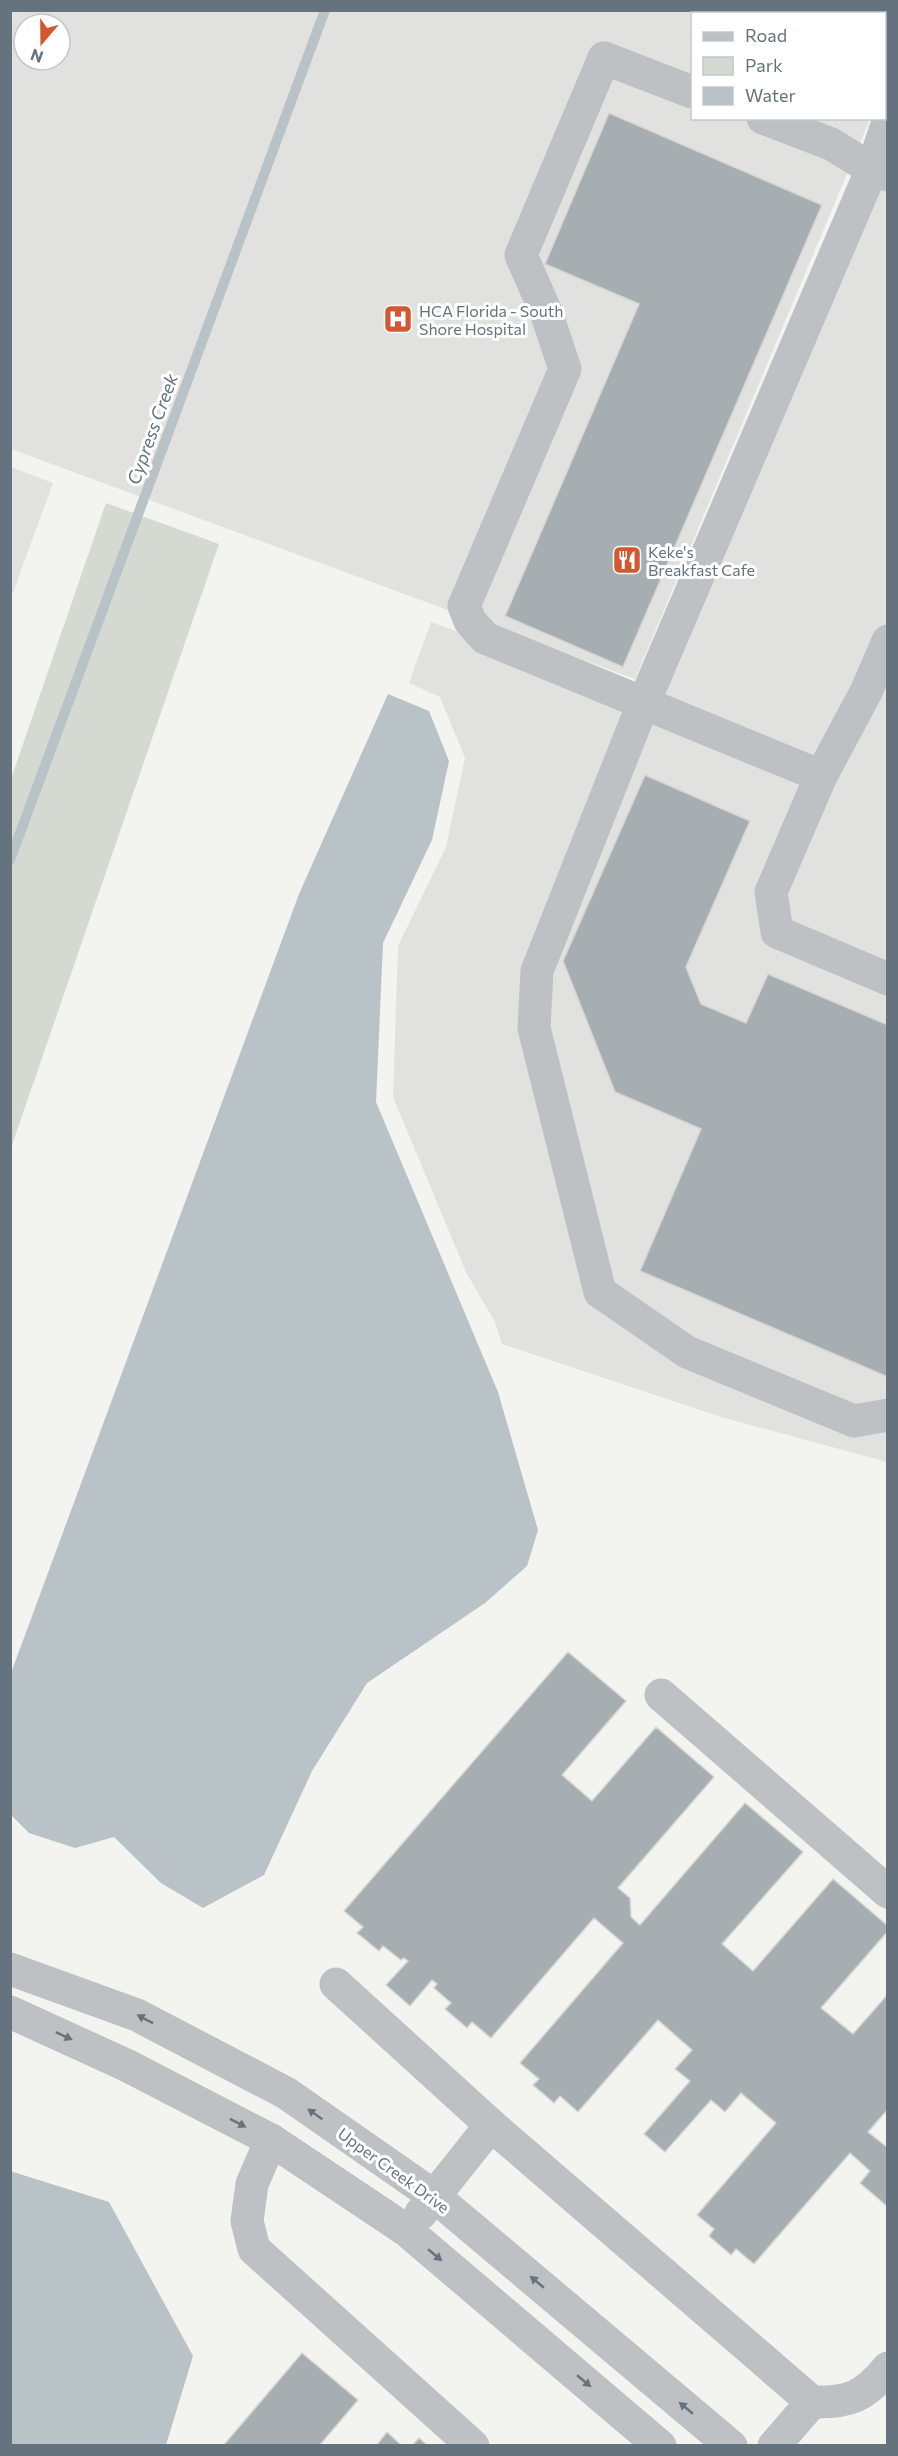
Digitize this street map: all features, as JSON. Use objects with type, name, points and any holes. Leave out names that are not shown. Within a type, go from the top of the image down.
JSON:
[{"type":"street","points":[[691,91],[603,58],[521,255],[546,312],[565,369],[464,606],[470,621],[485,638],[643,705],[821,776]]},
{"type":"street","points":[[768,120],[831,144],[880,172]]},
{"type":"street","points":[[888,122],[880,172],[643,705],[537,971],[534,1028],[600,1292],[687,1352],[854,1421],[888,1415]]},
{"type":"street","points":[[888,641],[866,692],[821,776],[771,892],[777,932],[888,979]]},
{"type":"street","points":[[661,1695],[888,1892]]},
{"type":"street","name":"Upper Creek Drive","points":[[10,1969],[137,2015],[286,2094],[434,2196],[731,2445]]},
{"type":"street","points":[[336,1984],[491,2125],[812,2402],[837,2403],[861,2395],[888,2368]]},
{"type":"street","points":[[10,2012],[126,2066],[271,2140],[406,2230],[660,2445]]},
{"type":"street","points":[[406,2230],[491,2125]]},
{"type":"street","points":[[271,2140],[252,2184],[247,2221],[254,2249],[473,2445]]},
{"type":"street","points":[[774,2445],[812,2402]]},
{"type":"shaded area","name":"HCA Florida - South Shore Hospital","points":[[10,11],[887,11],[886,39],[886,12],[691,12],[691,120],[870,120],[635,679],[11,449]]},
{"type":"shaded area","points":[[887,117],[887,1462],[721,1417],[502,1344],[495,1322],[466,1272],[393,1097],[398,946],[446,847],[465,758],[440,697],[409,683],[431,622],[629,695],[638,695]]},
{"type":"shaded area","points":[[10,467],[53,483],[11,598]]},
{"type":"green space","points":[[106,503],[219,544],[11,1148],[11,779]]},
{"type":"water","points":[[388,694],[429,711],[449,761],[432,840],[383,943],[376,1102],[498,1392],[538,1530],[527,1566],[485,1603],[367,1683],[312,1771],[264,1875],[203,1908],[161,1883],[114,1837],[75,1848],[29,1833],[11,1815],[11,1673],[299,894]]},
{"type":"water","points":[[10,2171],[109,2202],[193,2356],[166,2445],[11,2445]]},
{"type":"building","points":[[609,113],[822,205],[623,667],[505,616],[639,304],[545,264]]},
{"type":"building","points":[[645,775],[750,821],[686,967],[701,1004],[746,1023],[768,974],[888,1025],[888,1377],[640,1271],[701,1129],[615,1092],[563,961]]},
{"type":"building","points":[[568,1652],[626,1701],[562,1775],[592,1801],[656,1727],[714,1777],[618,1888],[630,1898],[631,1917],[640,1925],[745,1803],[803,1852],[722,1944],[753,1971],[833,1879],[888,1926],[888,1931],[821,2008],[853,2034],[888,1994],[888,2109],[868,2132],[888,2148],[888,2207],[860,2183],[870,2171],[850,2153],[754,2264],[736,2249],[731,2255],[709,2236],[714,2229],[697,2215],[776,2123],[741,2093],[725,2112],[711,2100],[665,2152],[644,2134],[690,2081],[675,2069],[692,2050],[658,2020],[578,2112],[560,2096],[554,2103],[533,2085],[539,2079],[520,2063],[623,1943],[594,1918],[491,2038],[472,2022],[467,2028],[445,2009],[451,2003],[434,1988],[437,1984],[432,1980],[410,2006],[386,1985],[408,1961],[404,1958],[401,1960],[383,1946],[379,1951],[357,1933],[363,1927],[344,1911]]},
{"type":"building","points":[[302,2353],[358,2400],[319,2446],[223,2446]]},
{"type":"building","points":[[387,2432],[402,2446],[376,2446]]},
{"type":"building","points":[[419,2438],[428,2446],[412,2446]]},
{"type":"waterway","name":"Cypress Creek","points":[[10,860],[325,10]]},
{"type":"place","name":"HCA Florida - South Shore Hospital","points":[[398,319]]},
{"type":"place","name":"Keke's Breakfast Cafe","points":[[627,560]]}]
